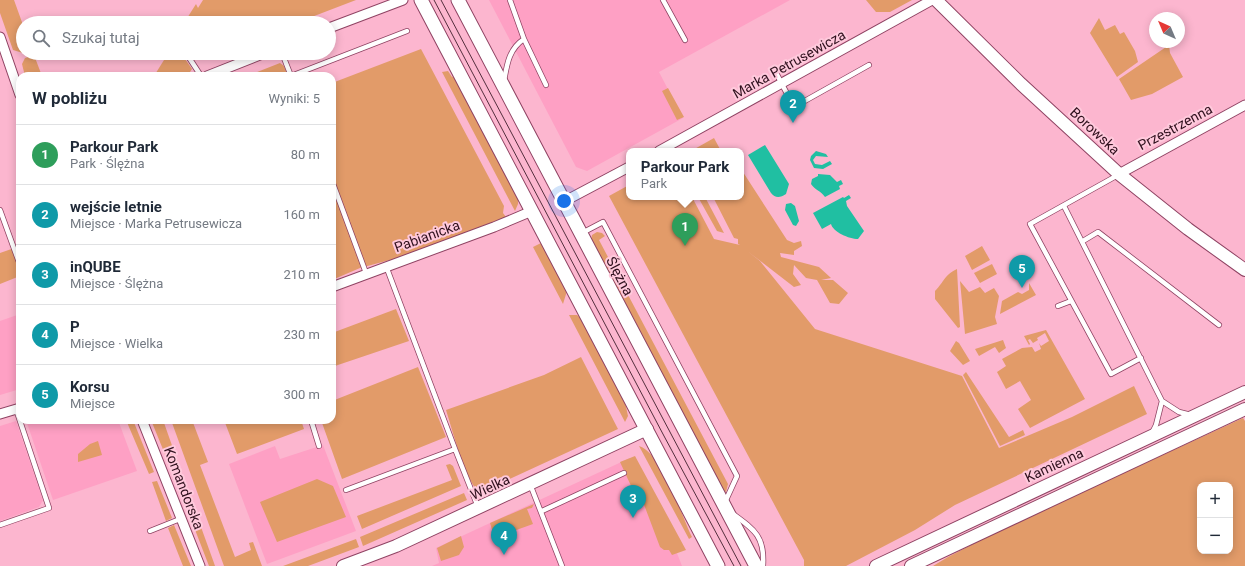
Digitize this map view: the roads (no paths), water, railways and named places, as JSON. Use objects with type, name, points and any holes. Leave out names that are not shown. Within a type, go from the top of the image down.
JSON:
[{"type":"main road","points":[[421,0],[718,566]]},
{"type":"main road","name":"Ślężna","points":[[458,0],[756,566]]},
{"type":"street","points":[[336,25],[403,0]]},
{"type":"street","name":"Marka Petrusewicza","points":[[665,148],[932,0]]},
{"type":"street","name":"Borowska","points":[[936,0],[1021,84],[1119,174],[1188,229],[1245,270]]},
{"type":"street","points":[[0,37],[16,83]]},
{"type":"street","points":[[217,72],[247,60]]},
{"type":"street","name":"Przestrzenna","points":[[1119,174],[1245,105]]},
{"type":"street","points":[[563,202],[626,169]]},
{"type":"street","name":"Pabianicka","points":[[336,285],[494,227],[532,211]]},
{"type":"street","name":"Kamienna","points":[[876,566],[1245,392]]},
{"type":"street","points":[[0,414],[16,409]]},
{"type":"street","points":[[917,565],[1245,409]]},
{"type":"street","name":"Komandorska","points":[[144,424],[180,519],[200,566]]},
{"type":"street","name":"Wielka","points":[[343,566],[396,546],[647,430]]},
{"type":"lane","points":[[510,0],[524,39],[546,85]]},
{"type":"lane","points":[[663,0],[685,40]]},
{"type":"lane","points":[[336,59],[407,31]]},
{"type":"lane","points":[[503,84],[511,52],[516,44],[524,39]]},
{"type":"lane","points":[[191,60],[198,72]]},
{"type":"lane","points":[[285,60],[289,72]]},
{"type":"lane","points":[[301,72],[332,60]]},
{"type":"lane","points":[[774,70],[794,107],[869,65]]},
{"type":"lane","points":[[1119,174],[1030,224],[1111,374],[1141,358]]},
{"type":"lane","points":[[336,192],[366,273]]},
{"type":"lane","points":[[1064,206],[1083,241],[1162,401],[1178,412],[1194,416]]},
{"type":"lane","points":[[0,210],[16,254]]},
{"type":"lane","points":[[580,234],[603,222],[737,476],[723,505],[753,529],[764,551],[763,566]]},
{"type":"lane","points":[[1083,241],[1098,232],[1218,325]]},
{"type":"lane","points":[[386,266],[455,449],[479,508]]},
{"type":"lane","points":[[1058,306],[1071,301]]},
{"type":"lane","points":[[1151,436],[1156,425],[1162,401]]},
{"type":"lane","points":[[0,524],[49,508],[23,424]]},
{"type":"lane","points":[[312,424],[319,446]]},
{"type":"lane","points":[[346,490],[455,449]]},
{"type":"lane","points":[[542,511],[624,473]]},
{"type":"lane","points":[[530,484],[542,511],[562,566]]},
{"type":"lane","points":[[150,531],[180,519]]},
{"type":"tram line","points":[[434,0],[734,566]]},
{"type":"tram line","points":[[441,0],[741,566]]},
{"type":"place","name":"wejście letnie","points":[[793,123]]},
{"type":"place","name":"Parkour Park","points":[[685,246]]},
{"type":"place","name":"Korsu","points":[[1022,288]]},
{"type":"place","name":"inQUBE","points":[[633,518]]},
{"type":"place","name":"P","points":[[504,555]]}]
